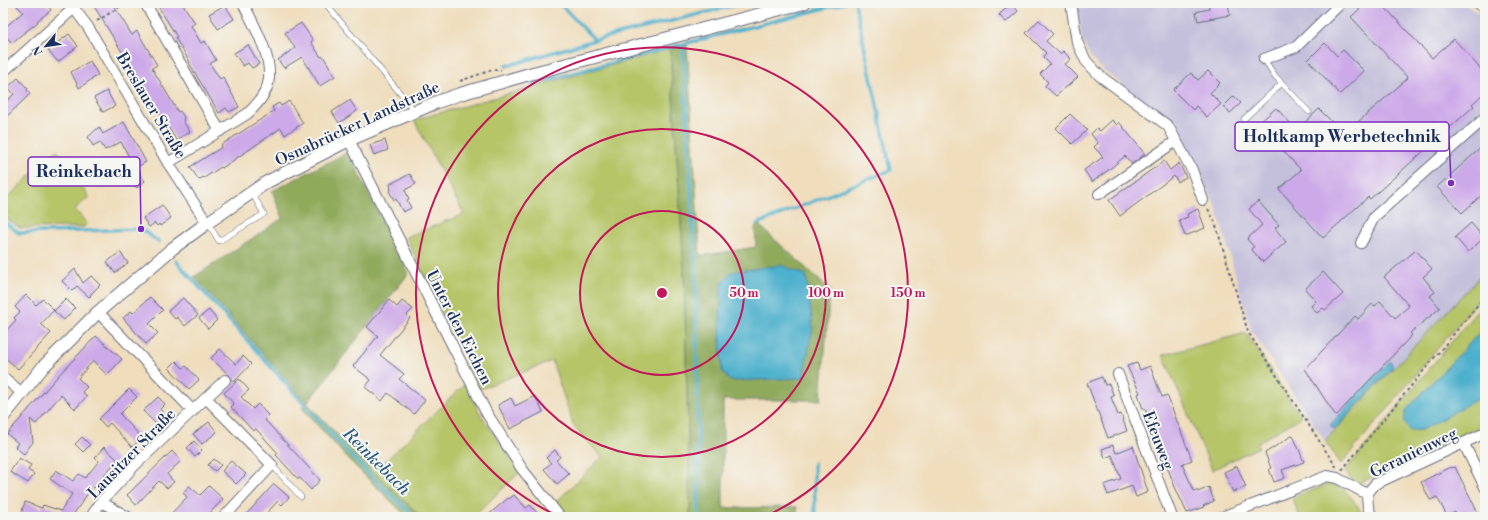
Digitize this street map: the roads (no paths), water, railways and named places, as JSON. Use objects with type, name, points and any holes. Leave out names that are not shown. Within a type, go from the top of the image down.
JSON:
[{"type":"street","points":[[145,3],[220,131]]},
{"type":"street","points":[[168,163],[247,114],[263,95],[269,79],[268,62],[258,34],[242,3]]},
{"type":"street","name":"Osnabrücker Landstraße","points":[[3,417],[43,367],[98,312],[173,248],[267,182],[349,140],[460,94],[532,73],[804,3]]},
{"type":"street","points":[[1071,3],[1077,42],[1086,61],[1100,76],[1168,126],[1192,170],[1203,200]]},
{"type":"street","points":[[1264,59],[1296,46],[1341,3]]},
{"type":"street","points":[[1477,3],[1485,9]]},
{"type":"street","points":[[3,72],[72,6]]},
{"type":"street","name":"Breslauer Straße","points":[[72,6],[88,27],[168,163],[207,223]]},
{"type":"street","points":[[1362,243],[1374,217],[1485,118]]},
{"type":"street","name":"Unter den Eichen","points":[[349,140],[486,412],[522,469],[560,517]]},
{"type":"street","points":[[1099,194],[1176,141]]},
{"type":"street","name":"Lausitzer Straße","points":[[98,312],[193,411]]},
{"type":"street","name":"Efeuweg","points":[[1118,374],[1172,517]]},
{"type":"street","points":[[3,377],[22,393]]},
{"type":"street","name":"Lausitzer Straße","points":[[91,517],[101,502],[135,465],[225,380]]},
{"type":"street","points":[[206,398],[272,465],[224,517]]},
{"type":"street","name":"Geranienweg","points":[[1222,517],[1327,476],[1337,478],[1367,494],[1375,484],[1485,433]]},
{"type":"street","points":[[1464,444],[1485,487]]},
{"type":"street","points":[[1367,494],[1368,507],[1372,517]]},
{"type":"street","points":[[101,502],[128,517]]},
{"type":"lane","points":[[325,3],[410,105],[414,112]]},
{"type":"lane","points":[[1264,59],[1275,76],[1309,112]]},
{"type":"lane","points":[[1244,118],[1282,83]]},
{"type":"lane","points":[[207,223],[219,241],[264,214],[252,192]]},
{"type":"lane","points":[[272,465],[302,497]]},
{"type":"water","points":[[781,265],[806,275],[813,327],[803,378],[730,381],[722,371],[720,337],[721,286],[731,272]]},
{"type":"water","points":[[1485,327],[1485,395],[1422,430],[1410,431],[1404,422],[1406,410]]},
{"type":"water","points":[[1389,362],[1391,362],[1393,367],[1335,429],[1331,427],[1331,424]]},
{"type":"waterway","points":[[559,3],[595,40]]},
{"type":"waterway","points":[[506,66],[595,40],[744,3]]},
{"type":"waterway","points":[[532,84],[845,3]]},
{"type":"waterway","points":[[757,224],[891,170],[855,3]]},
{"type":"waterway","points":[[683,44],[696,282],[699,517]]},
{"type":"waterway","name":"Reinkebach","points":[[3,221],[19,233],[141,229],[159,242]]},
{"type":"waterway","name":"Reinkebach","points":[[176,261],[350,455],[415,517]]},
{"type":"waterway","points":[[814,463],[815,517]]},
{"type":"place","name":"Holtkamp Werbetechnik","points":[[1451,183]]},
{"type":"place","name":"Reinkebach","points":[[141,229]]}]
